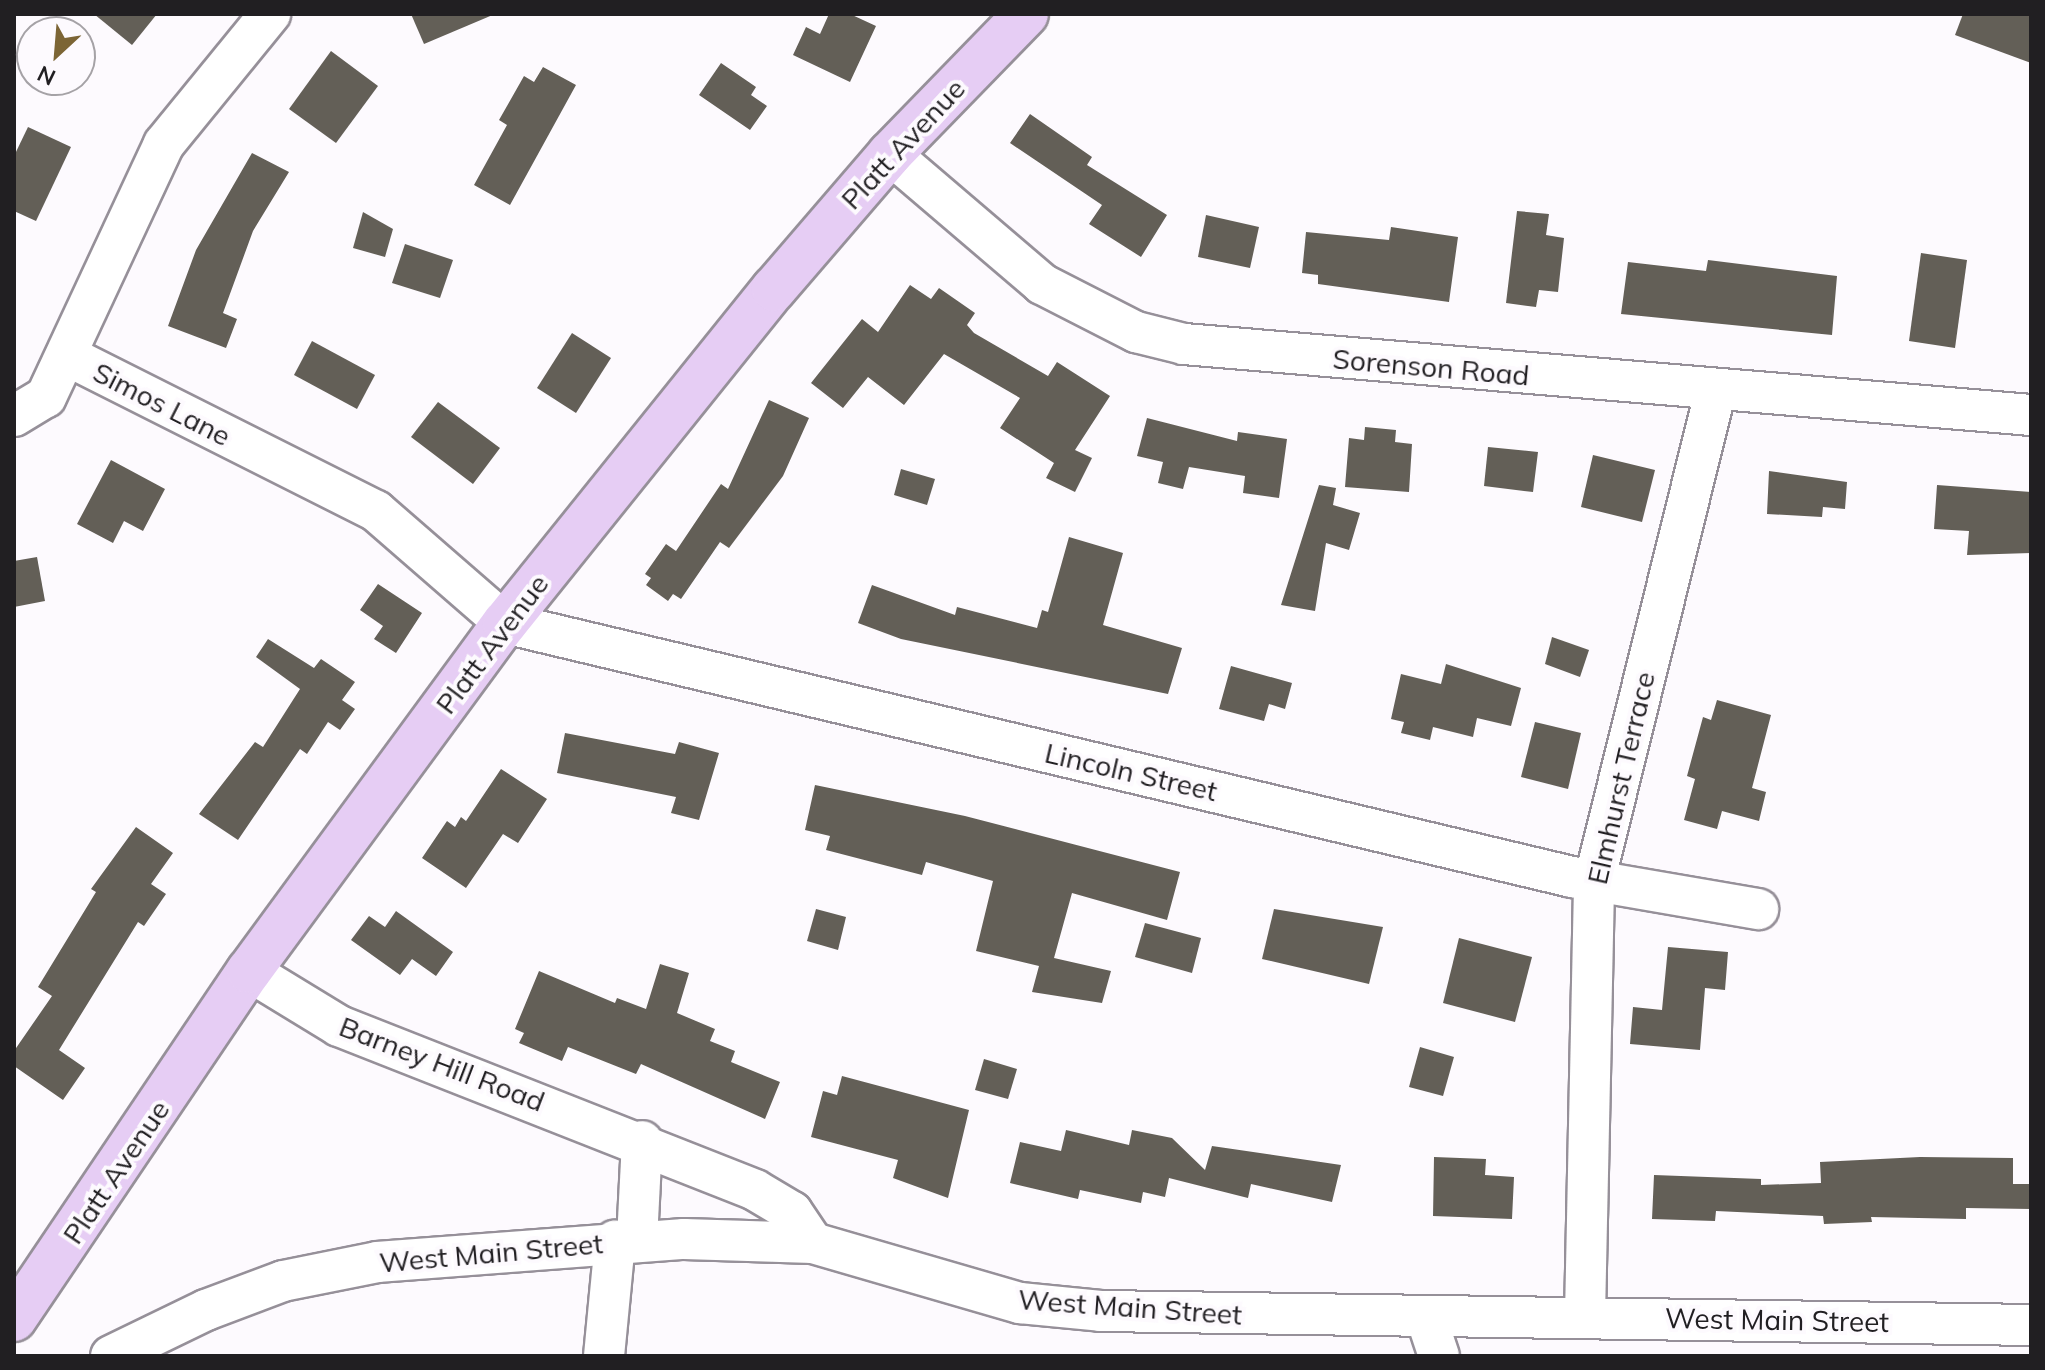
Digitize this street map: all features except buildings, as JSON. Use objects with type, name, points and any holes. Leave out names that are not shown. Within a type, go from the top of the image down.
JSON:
[{"type":"main road","name":"Platt Avenue","points":[[14,1319],[249,971],[505,623],[890,154],[1026,14]]},
{"type":"street","name":"Simos Lane","points":[[270,14],[164,144],[68,356],[376,511],[505,623]]},
{"type":"street","name":"Sorenson Road","points":[[890,154],[1042,284],[1136,332],[1184,344],[1715,393],[2031,415]]},
{"type":"street","points":[[14,416],[46,397],[68,356]]},
{"type":"street","name":"Elmhurst Terrace","points":[[1585,1316],[1594,882],[1715,393]]},
{"type":"street","name":"Lincoln Street","points":[[505,623],[1594,882],[1758,909]]},
{"type":"street","name":"Barney Hill Road","points":[[249,971],[339,1026],[642,1141],[755,1190],[792,1212],[813,1243]]},
{"type":"street","points":[[604,1356],[642,1141]]},
{"type":"street","name":"West Main Street","points":[[111,1356],[206,1310],[283,1281],[468,1251],[626,1241],[813,1243],[1020,1303],[1183,1315],[1585,1316],[2031,1325]]},
{"type":"street","points":[[1426,1317],[1439,1356]]}]
